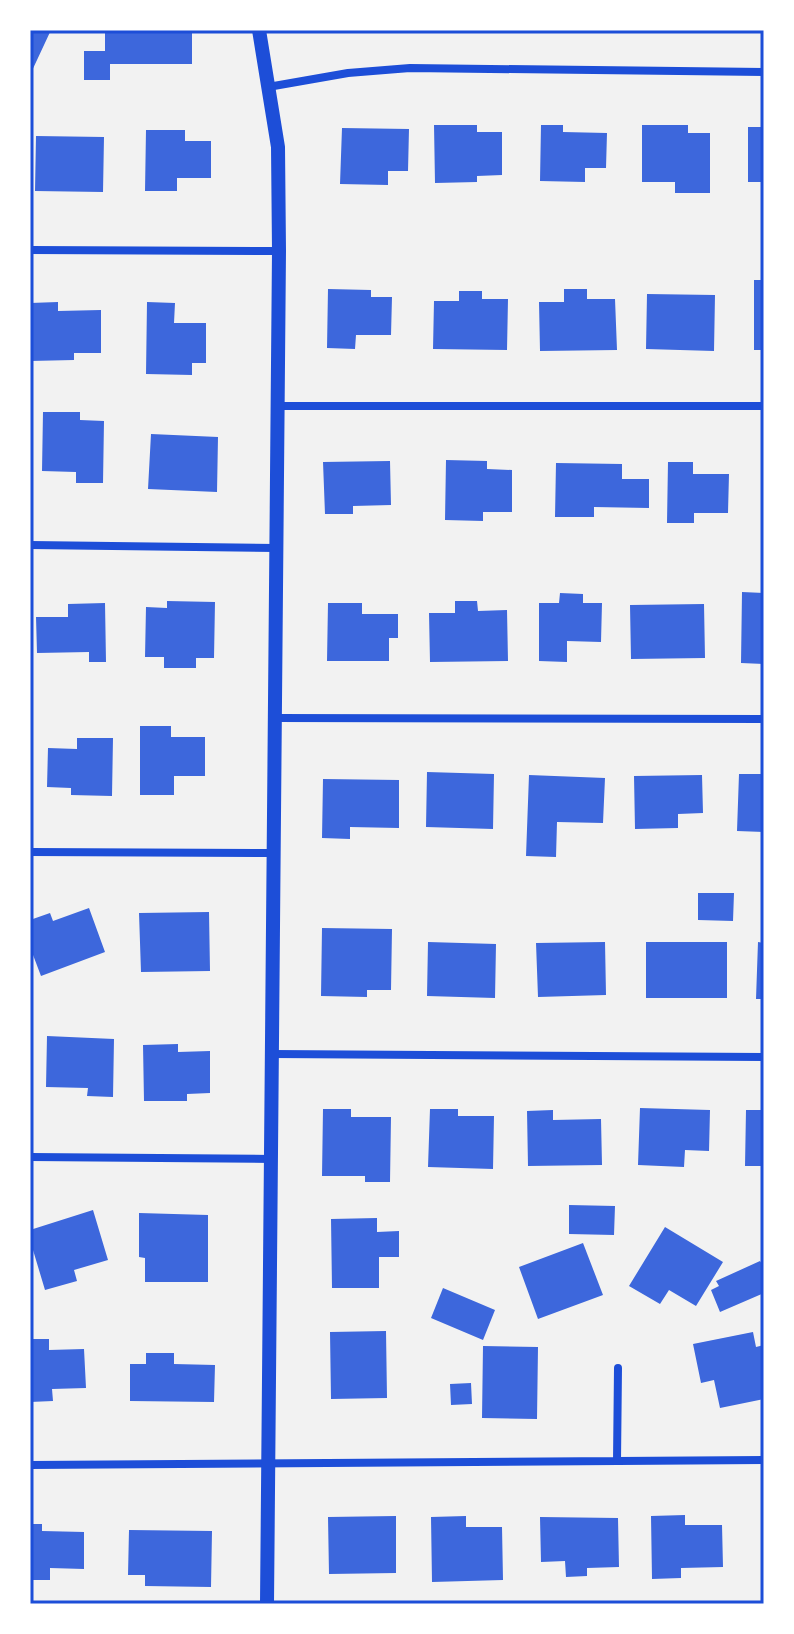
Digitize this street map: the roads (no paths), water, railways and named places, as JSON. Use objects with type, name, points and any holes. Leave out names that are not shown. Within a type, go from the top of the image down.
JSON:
[{"type":"street","points":[[259,30],[278,147],[279,251],[267,1604]]},
{"type":"street","points":[[268,87],[348,73],[410,68],[764,72]]},
{"type":"street","points":[[30,250],[279,251]]},
{"type":"street","points":[[277,406],[764,406]]},
{"type":"street","points":[[30,545],[276,548]]},
{"type":"street","points":[[275,718],[764,719]]},
{"type":"street","points":[[30,852],[274,853]]},
{"type":"street","points":[[272,1054],[764,1057]]},
{"type":"street","points":[[30,1157],[272,1159]]},
{"type":"street","points":[[617,1461],[618,1368]]},
{"type":"street","points":[[30,1465],[764,1460]]}]
